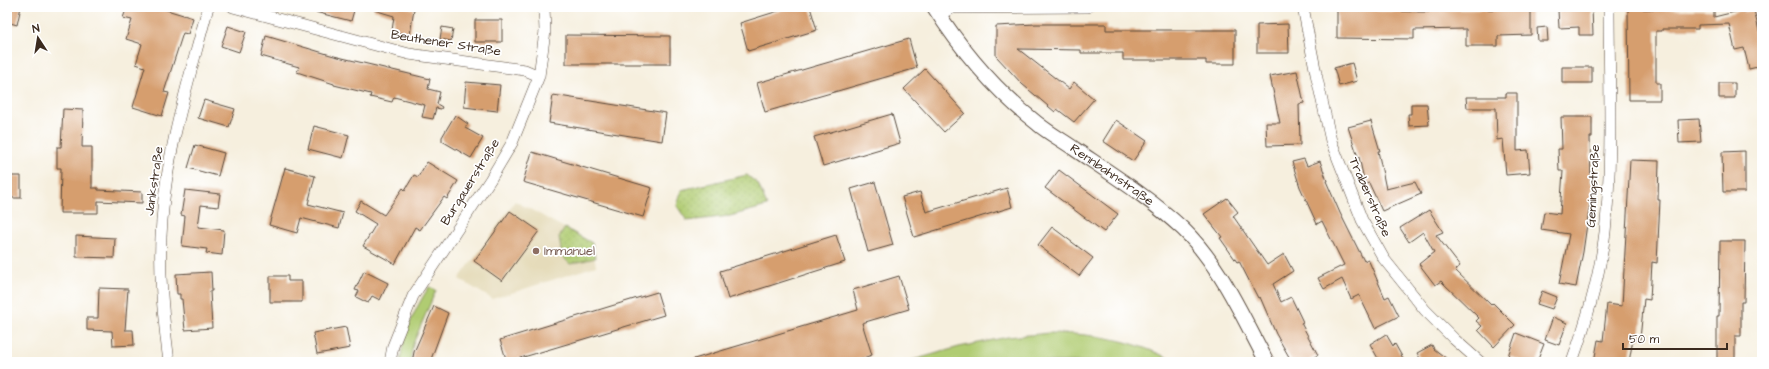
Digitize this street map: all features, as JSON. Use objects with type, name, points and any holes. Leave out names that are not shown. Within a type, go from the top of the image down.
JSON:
[{"type":"street","name":"Jankstraße","points":[[169,362],[162,306],[162,220],[171,150],[208,7]]},
{"type":"street","name":"Beuthener Straße","points":[[233,7],[409,54],[525,70],[538,76]]},
{"type":"street","name":"Burgauerstraße","points":[[390,362],[393,346],[413,296],[512,143],[538,76],[545,31],[544,7]]},
{"type":"street","points":[[936,11],[952,8],[1088,7]]},
{"type":"street","name":"Traberstraße","points":[[1303,7],[1331,142],[1362,220],[1384,259],[1425,310],[1480,362]]},
{"type":"street","name":"Gemingstraße","points":[[1572,362],[1582,334],[1595,287],[1605,234],[1609,183],[1609,7]]},
{"type":"street","name":"Rennbahnstraße","points":[[936,11],[970,57],[1010,100],[1039,125],[1129,186],[1183,229],[1206,254],[1224,281],[1267,362]]},
{"type":"shaded area","name":"Immanuel","points":[[515,201],[592,243],[596,266],[492,299],[459,279]]},
{"type":"green space","points":[[747,175],[758,184],[767,206],[730,216],[687,221],[677,206],[681,190]]},
{"type":"green space","points":[[565,228],[592,243],[595,258],[570,264],[562,256],[559,237]]},
{"type":"green space","points":[[429,287],[436,290],[413,344],[410,362],[400,362],[401,352],[410,323]]},
{"type":"green space","points":[[1050,333],[1100,337],[1130,343],[1160,354],[1176,362],[906,362],[959,347],[1008,337]]},
{"type":"building","points":[[7,7],[21,7],[17,25],[7,22]]},
{"type":"building","points":[[127,7],[157,7],[193,18],[188,34],[183,33],[164,92],[169,93],[162,116],[133,107],[145,67],[136,64],[142,44],[126,39],[132,20],[123,18]]},
{"type":"building","points":[[312,7],[355,7],[351,21],[311,11]]},
{"type":"building","points":[[374,7],[403,7],[414,9],[410,35],[392,31],[394,16],[374,10]]},
{"type":"building","points":[[791,7],[810,7],[817,30],[748,51],[740,23]]},
{"type":"building","points":[[1592,8],[1593,35],[1579,35],[1579,27],[1559,28],[1558,10]]},
{"type":"building","points":[[1377,9],[1377,11],[1429,12],[1429,10],[1531,9],[1531,35],[1498,36],[1498,46],[1466,46],[1466,29],[1414,30],[1414,39],[1337,38],[1337,10]]},
{"type":"building","points":[[1628,9],[1714,10],[1714,17],[1743,10],[1744,12],[1754,10],[1759,31],[1762,30],[1762,66],[1749,69],[1744,48],[1735,50],[1729,24],[1698,25],[1698,29],[1662,29],[1662,31],[1656,31],[1656,83],[1660,83],[1660,100],[1629,100]]},
{"type":"building","points":[[475,20],[502,20],[502,42],[475,42]]},
{"type":"building","points":[[1036,24],[1106,24],[1106,30],[1235,30],[1235,64],[1206,64],[1206,60],[1123,60],[1123,53],[1081,53],[1081,50],[1018,49],[1069,89],[1074,82],[1094,99],[1074,122],[1057,109],[1055,112],[1022,84],[996,56],[996,26]]},
{"type":"building","points":[[1288,24],[1289,53],[1257,53],[1257,25]]},
{"type":"building","points":[[228,26],[246,32],[239,52],[221,46]]},
{"type":"building","points":[[442,27],[453,29],[451,41],[440,39]]},
{"type":"building","points":[[1547,27],[1548,41],[1538,41],[1537,28]]},
{"type":"building","points":[[566,35],[670,36],[670,64],[566,64]]},
{"type":"building","points":[[266,36],[334,56],[430,79],[428,89],[440,92],[437,104],[442,107],[441,109],[436,108],[433,119],[422,117],[425,105],[394,97],[392,102],[370,97],[371,94],[334,85],[297,72],[299,67],[261,56]]},
{"type":"building","points":[[909,39],[917,68],[765,112],[757,83]]},
{"type":"building","points":[[1352,63],[1357,81],[1339,86],[1334,68]]},
{"type":"building","points":[[1562,67],[1592,67],[1592,83],[1562,83]]},
{"type":"building","points":[[925,69],[965,113],[944,132],[904,89]]},
{"type":"building","points":[[1297,71],[1304,103],[1299,104],[1300,145],[1267,146],[1266,123],[1280,123],[1270,76]]},
{"type":"building","points":[[466,82],[500,85],[497,111],[464,107]]},
{"type":"building","points":[[1719,83],[1735,83],[1735,98],[1719,98]]},
{"type":"building","points":[[1506,93],[1517,93],[1517,151],[1528,150],[1530,173],[1506,175],[1503,139],[1497,140],[1496,108],[1467,108],[1466,97],[1506,97]]},
{"type":"building","points":[[553,95],[666,113],[662,141],[549,123]]},
{"type":"building","points":[[204,100],[235,109],[229,127],[198,118]]},
{"type":"building","points":[[1411,104],[1427,104],[1429,125],[1409,126],[1408,114],[1411,114]]},
{"type":"building","points":[[63,109],[83,110],[82,147],[92,147],[92,188],[98,188],[98,190],[142,192],[142,203],[98,201],[98,213],[60,213],[61,168],[57,168],[57,147],[61,147]]},
{"type":"building","points":[[892,114],[900,143],[823,166],[814,137]]},
{"type":"building","points":[[455,115],[468,124],[465,128],[483,138],[471,158],[442,141],[442,137]]},
{"type":"building","points":[[1561,117],[1592,117],[1592,137],[1590,137],[1591,183],[1593,183],[1592,203],[1590,203],[1576,287],[1559,284],[1569,234],[1541,230],[1544,212],[1560,214],[1563,171],[1559,171],[1558,149],[1562,149]]},
{"type":"building","points":[[1699,119],[1701,142],[1679,143],[1678,120]]},
{"type":"building","points":[[1116,120],[1147,141],[1133,161],[1103,141]]},
{"type":"building","points":[[1371,121],[1380,151],[1378,151],[1386,189],[1415,182],[1421,194],[1382,211],[1369,183],[1365,184],[1359,157],[1348,127]]},
{"type":"building","points":[[314,126],[349,135],[343,158],[308,149]]},
{"type":"building","points":[[195,145],[224,153],[218,176],[188,168]]},
{"type":"building","points":[[1745,151],[1745,192],[1723,192],[1722,152]]},
{"type":"building","points":[[532,152],[652,188],[643,217],[523,182]]},
{"type":"building","points":[[1304,159],[1307,166],[1320,161],[1326,181],[1340,213],[1364,261],[1368,259],[1385,298],[1389,296],[1399,316],[1375,328],[1359,295],[1351,299],[1342,279],[1324,289],[1318,278],[1344,265],[1322,221],[1317,224],[1300,187],[1292,162]]},
{"type":"building","points":[[1630,160],[1659,161],[1658,200],[1660,200],[1657,263],[1652,262],[1650,300],[1644,299],[1640,339],[1633,339],[1629,362],[1594,362],[1598,340],[1603,341],[1607,304],[1622,306]]},
{"type":"building","points":[[427,162],[458,181],[447,199],[444,197],[420,230],[415,227],[395,264],[363,246],[376,224],[355,211],[361,201],[384,215],[403,188],[405,190],[414,175],[418,177]]},
{"type":"building","points":[[285,168],[315,176],[308,204],[343,213],[339,228],[301,218],[297,233],[269,225]]},
{"type":"building","points":[[1059,170],[1118,214],[1104,232],[1045,188]]},
{"type":"building","points":[[7,176],[21,176],[21,198],[7,198]]},
{"type":"building","points":[[875,182],[893,245],[868,252],[851,189]]},
{"type":"building","points":[[1007,188],[1012,207],[914,237],[902,197],[920,192],[926,212]]},
{"type":"building","points":[[185,190],[220,194],[218,207],[201,205],[198,227],[224,230],[222,255],[206,253],[207,249],[182,246],[185,216],[181,215]]},
{"type":"building","points":[[1227,198],[1238,212],[1233,216],[1267,265],[1284,254],[1293,271],[1273,284],[1281,302],[1291,297],[1303,322],[1301,323],[1318,355],[1306,362],[1292,362],[1276,334],[1260,297],[1258,298],[1239,261],[1237,262],[1220,238],[1222,237],[1204,214]]},
{"type":"building","points":[[1429,210],[1443,232],[1436,235],[1460,266],[1455,270],[1491,305],[1493,303],[1515,325],[1494,347],[1478,330],[1482,326],[1476,321],[1479,318],[1441,281],[1435,285],[1419,264],[1434,252],[1423,232],[1409,242],[1400,228]]},
{"type":"building","name":"Immanuel","points":[[510,211],[539,231],[502,281],[474,261]]},
{"type":"building","points":[[1052,227],[1093,258],[1079,276],[1038,245]]},
{"type":"building","points":[[836,235],[845,262],[728,299],[720,271]]},
{"type":"building","points":[[76,236],[115,238],[114,258],[76,257]]},
{"type":"building","points":[[1720,241],[1745,241],[1744,302],[1741,302],[1741,336],[1735,336],[1735,362],[1717,362]]},
{"type":"building","points":[[364,271],[388,283],[380,300],[372,296],[368,303],[356,297],[359,291],[355,290]]},
{"type":"building","points":[[211,272],[212,291],[210,291],[212,328],[185,330],[182,299],[180,299],[180,294],[177,294],[176,274]]},
{"type":"building","points":[[270,276],[288,276],[288,281],[302,281],[302,302],[270,302]]},
{"type":"building","points":[[899,276],[909,309],[862,323],[872,355],[850,362],[694,362],[694,359],[858,310],[853,290]]},
{"type":"building","points":[[99,288],[128,289],[125,330],[133,330],[134,345],[113,346],[112,331],[87,330],[87,318],[98,318]]},
{"type":"building","points":[[1542,291],[1557,297],[1552,309],[1537,304]]},
{"type":"building","points":[[657,292],[664,315],[507,362],[500,340]]},
{"type":"building","points":[[434,306],[448,313],[430,362],[412,362],[414,352]]},
{"type":"building","points":[[1553,317],[1567,323],[1559,345],[1545,340]]},
{"type":"building","points":[[346,327],[350,348],[317,354],[313,333]]},
{"type":"building","points":[[1516,333],[1544,344],[1537,362],[1525,362],[1508,356]]},
{"type":"building","points":[[1386,334],[1393,346],[1395,344],[1405,362],[1380,362],[1370,344]]},
{"type":"building","points":[[1432,345],[1434,349],[1451,362],[1422,362],[1417,353]]},
{"type":"place","name":"Immanuel","points":[[536,251]]}]
